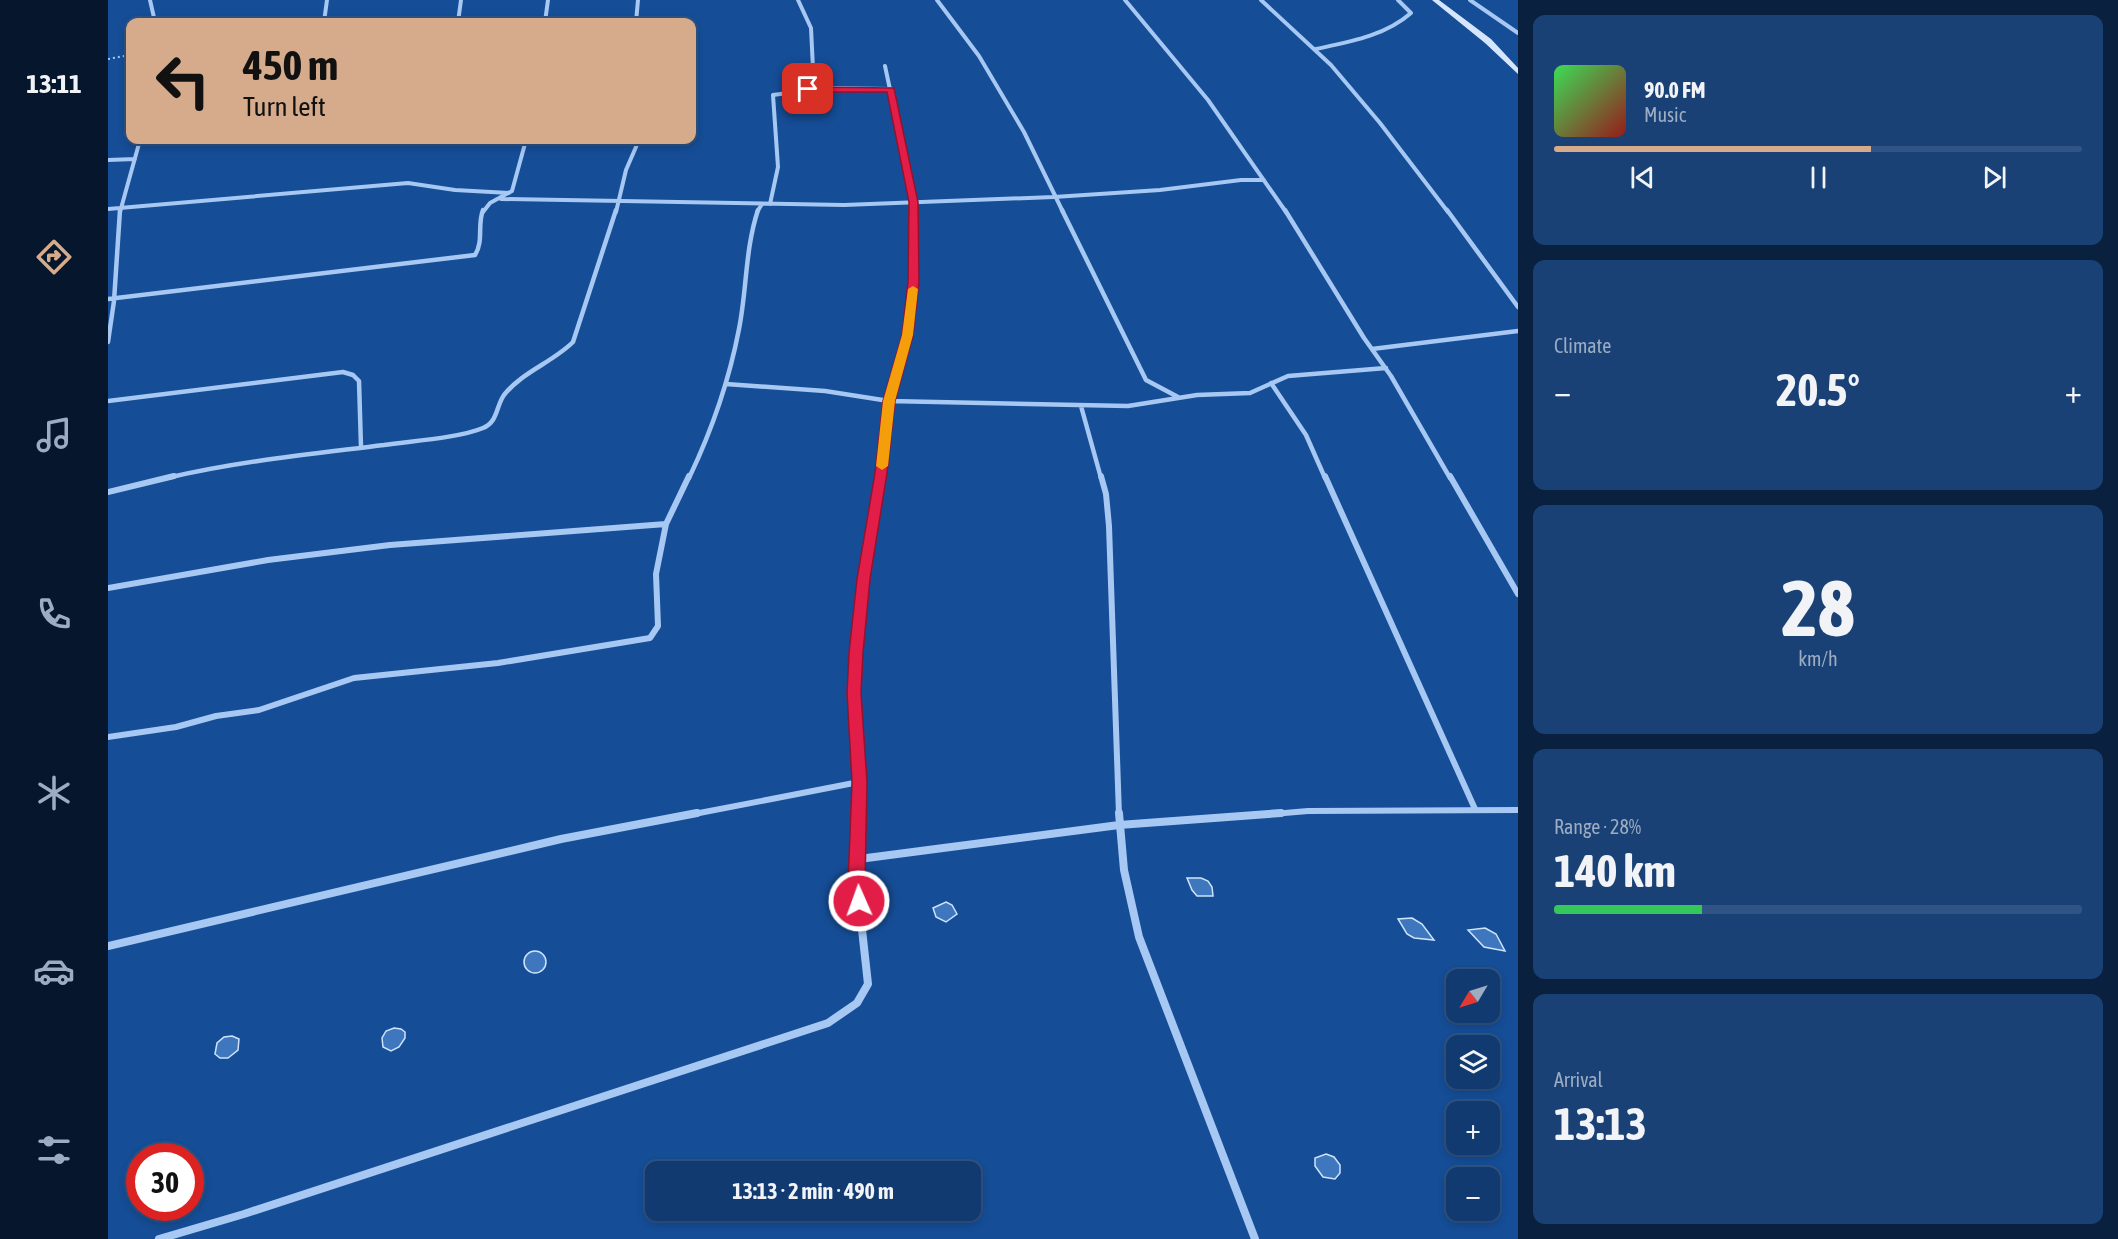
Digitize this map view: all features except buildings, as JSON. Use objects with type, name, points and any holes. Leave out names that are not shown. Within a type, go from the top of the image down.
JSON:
[{"type":"street","points":[[150,0],[154,18]]},
{"type":"street","points":[[325,18],[327,0]]},
{"type":"street","points":[[459,18],[461,0]]},
{"type":"street","points":[[546,18],[548,0]]},
{"type":"street","points":[[636,18],[638,0]]},
{"type":"street","points":[[798,0],[811,28],[814,89]]},
{"type":"street","points":[[937,0],[979,56],[1024,132],[1146,380],[1178,398]]},
{"type":"street","points":[[1125,0],[1208,100],[1264,180],[1386,368],[1518,594]]},
{"type":"street","points":[[1261,0],[1316,49],[1377,119],[1518,307]]},
{"type":"street","points":[[1316,49],[1358,39],[1401,22],[1411,13],[1398,0]]},
{"type":"street","points":[[1436,0],[1488,41],[1518,72]]},
{"type":"street","points":[[1470,0],[1518,33]]},
{"type":"street","points":[[159,1239],[244,1214],[828,1023],[855,1007],[863,997],[868,984],[856,884],[859,860],[859,782],[854,693],[856,653],[889,401],[908,335],[914,281],[914,202],[885,66]]},
{"type":"street","points":[[770,204],[775,189],[778,140],[772,101],[774,95],[814,89],[891,89]]},
{"type":"street","points":[[108,342],[120,208],[139,144]]},
{"type":"street","points":[[111,298],[475,255],[480,244],[482,213],[489,204],[509,193],[514,185],[525,144]]},
{"type":"street","points":[[108,492],[214,467],[438,438],[483,428],[493,421],[504,395],[573,342],[619,202],[620,185],[637,144]]},
{"type":"street","points":[[108,160],[135,159]]},
{"type":"street","points":[[501,199],[844,205],[1054,197],[1160,190],[1241,180],[1264,180]]},
{"type":"street","points":[[108,209],[408,183],[455,190],[509,193]]},
{"type":"street","points":[[108,737],[176,727],[216,716],[259,710],[354,678],[498,663],[650,638],[658,626],[656,574],[666,524],[706,443],[726,384],[739,328],[749,238],[758,209],[762,204]]},
{"type":"street","points":[[1372,349],[1518,331]]},
{"type":"street","points":[[726,384],[825,391],[889,401],[1128,406],[1178,398],[1250,393],[1288,376],[1386,368]]},
{"type":"street","points":[[108,401],[343,372],[353,375],[359,381],[361,447]]},
{"type":"street","points":[[1271,383],[1306,435],[1475,809]]},
{"type":"street","points":[[1081,406],[1106,494],[1109,526],[1119,825],[1124,870],[1140,937],[1255,1239]]},
{"type":"street","points":[[108,588],[268,560],[390,544],[666,524]]},
{"type":"street","points":[[108,946],[561,839],[859,782]]},
{"type":"street","points":[[859,860],[1119,825],[1308,811],[1518,810]]},
{"type":"path","points":[[108,59],[126,56]]},
{"type":"slow traffic","points":[[882,466],[889,401],[908,335],[913,289]]},
{"type":"route","points":[[808,89],[891,89],[914,202],[914,281],[908,335],[889,401],[856,653],[854,693],[859,782],[859,860],[856,884],[859,901]]}]
